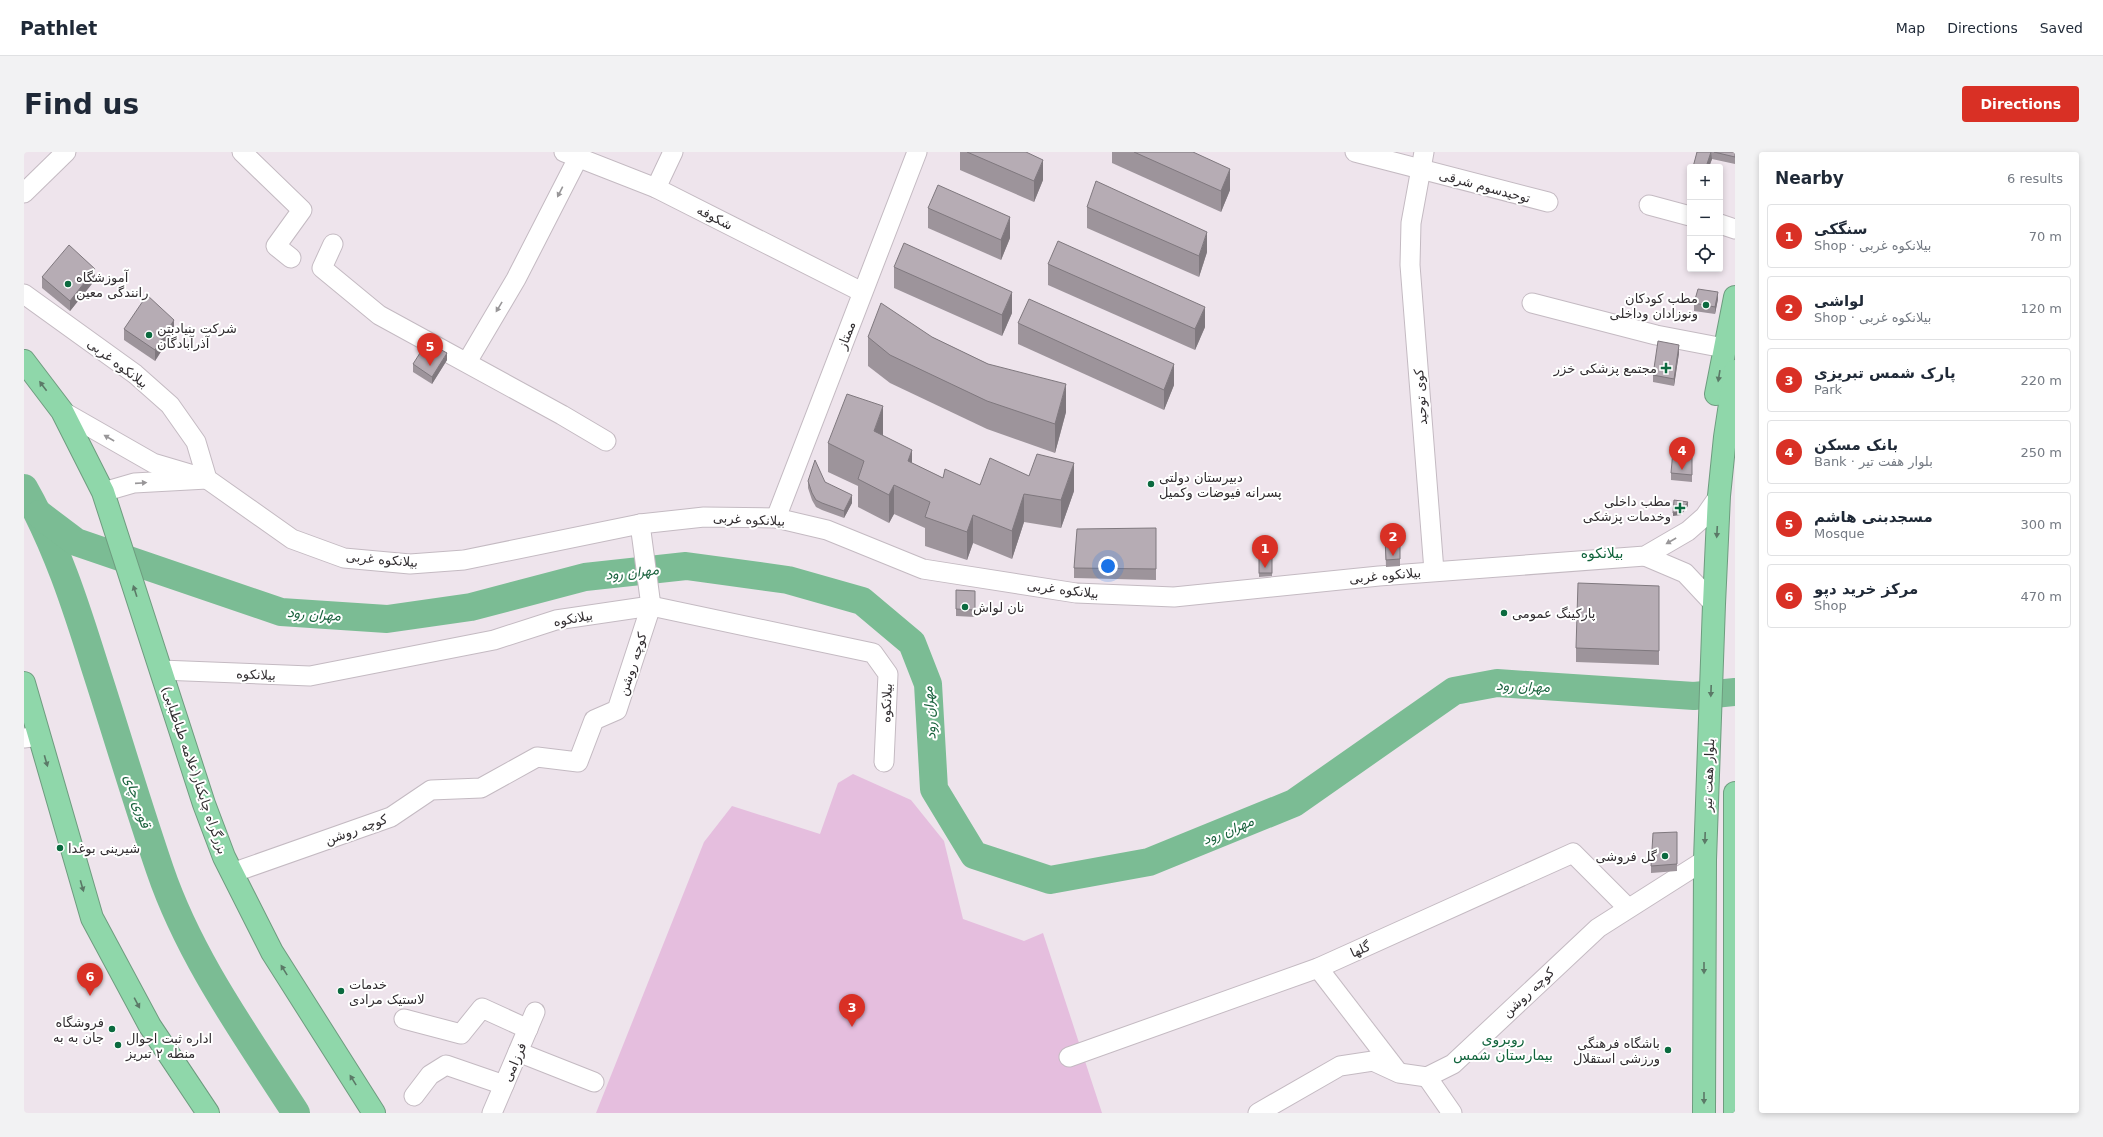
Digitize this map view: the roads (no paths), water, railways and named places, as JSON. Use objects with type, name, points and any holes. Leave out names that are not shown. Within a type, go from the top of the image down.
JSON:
[{"type":"highway","points":[[1719,489],[1712,447],[1716,392],[1735,297]]},
{"type":"highway","name":"بزرگراه چایکنار(علامه طباطبایی)","points":[[24,361],[62,411],[104,492],[204,804],[232,873],[272,952],[374,1113]]},
{"type":"highway","name":"بلوار هفت تیر","points":[[1704,1113],[1704,860],[1714,604],[1719,489],[1735,371]]},
{"type":"highway","points":[[24,683],[32,737],[92,918],[150,1026],[208,1113]]},
{"type":"highway","points":[[1735,794],[1735,1113]]},
{"type":"street","points":[[24,193],[66,152]]},
{"type":"street","points":[[242,152],[302,210],[276,246],[291,258]]},
{"type":"street","points":[[656,188],[672,152]]},
{"type":"street","name":"ممتاز","points":[[776,518],[917,152]]},
{"type":"street","name":"توحیدسوم شرقی","points":[[1355,152],[1422,160],[1548,202]]},
{"type":"street","points":[[467,362],[516,279],[571,155]]},
{"type":"street","name":"شکوفه","points":[[571,155],[656,188],[862,292]]},
{"type":"street","name":"کوی توحید","points":[[1422,160],[1411,223],[1410,265],[1434,571]]},
{"type":"street","points":[[1649,205],[1687,215]]},
{"type":"street","points":[[1723,225],[1735,229]]},
{"type":"street","points":[[333,244],[322,268],[379,315],[467,362],[606,441]]},
{"type":"street","name":"بیلانکوه غربی","points":[[24,294],[134,374],[170,405],[196,442],[207,478],[292,539],[344,558],[410,564],[464,560],[640,524],[704,517],[776,518],[827,530],[924,569],[1076,593],[1174,597],[1434,571],[1645,556],[1688,531],[1705,516],[1719,489]]},
{"type":"street","points":[[1532,303],[1656,335],[1724,348]]},
{"type":"street","points":[[62,411],[153,463],[207,478]]},
{"type":"street","points":[[104,492],[134,483],[207,478]]},
{"type":"street","points":[[640,524],[651,606]]},
{"type":"street","name":"بیلانکوه غربی","points":[[1645,556],[1685,574],[1714,604]]},
{"type":"street","name":"بیلانکوه","points":[[161,670],[310,676],[494,640],[556,620],[651,606],[873,653],[888,674],[884,762]]},
{"type":"street","name":"کوچه روشن","points":[[232,873],[391,817],[431,790],[481,788],[537,757],[578,762],[594,720],[617,710],[651,606]]},
{"type":"street","name":"گلها","points":[[1070,1057],[1318,968],[1573,853],[1628,908]]},
{"type":"street","name":"کوچه روشن","points":[[1427,1077],[1453,1064],[1598,928],[1704,860]]},
{"type":"street","points":[[1318,968],[1399,1073]]},
{"type":"street","points":[[404,1019],[461,1034],[482,1008],[528,1029]]},
{"type":"street","name":"فرزامی","points":[[492,1113],[535,1012]]},
{"type":"street","points":[[518,1052],[594,1082]]},
{"type":"street","points":[[1258,1113],[1284,1107],[1340,1066],[1373,1061],[1399,1073],[1427,1077],[1452,1113]]},
{"type":"street","points":[[414,1096],[430,1075],[446,1065],[504,1085]]},
{"type":"waterway","name":"قوری چای","points":[[24,488],[56,553],[73,598],[135,794],[172,903],[220,995],[296,1113]]},
{"type":"waterway","name":"مهران رود","points":[[39,514],[76,542],[281,612],[387,619],[471,607],[585,577],[686,566],[788,580],[862,601],[912,643],[928,684],[934,789],[974,855],[1050,880],[1149,862],[1294,803],[1454,691],[1497,683],[1694,696],[1735,692]]},
{"type":"place","name":"آموزشگاه رانندگی معین","points":[[68,284]]},
{"type":"place","name":"مطب کودکان ونوزادان وداخلی","points":[[1706,305]]},
{"type":"place","name":"شرکت بنیادبتن آذرآبادگان","points":[[149,335]]},
{"type":"place","name":"مسجدبنی هاشم","points":[[430,366]]},
{"type":"place","name":"مجتمع پزشکی خزر","points":[[1666,368]]},
{"type":"place","name":"بانک مسکن","points":[[1682,470]]},
{"type":"place","name":"دبیرستان دولتی پسرانه فیوضات وکمیل","points":[[1151,484]]},
{"type":"place","name":"مطب داخلی وخدمات پزشکی","points":[[1680,508]]},
{"type":"place","name":"لواشی","points":[[1393,556]]},
{"type":"place","name":"سنگکی","points":[[1265,568]]},
{"type":"place","name":"نان لواش","points":[[965,607]]},
{"type":"place","name":"پارکینگ عمومی","points":[[1504,613]]},
{"type":"place","name":"شیرینی بوغدا","points":[[60,848]]},
{"type":"place","name":"گل فروشی","points":[[1665,856]]},
{"type":"place","name":"خدمات لاستیک مرادی","points":[[341,991]]},
{"type":"place","name":"مرکز خرید دپو","points":[[90,996]]},
{"type":"place","name":"پارک شمس تبریزی","points":[[852,1027]]},
{"type":"place","name":"فروشگاه جان به به","points":[[112,1029]]},
{"type":"place","name":"اداره ثبت احوال منطه ۲ تبریز","points":[[118,1045]]},
{"type":"place","name":"باشگاه فرهنگی ورزشی استقلال","points":[[1668,1050]]},
{"type":"district","name":"بیلانکوه","points":[[1602,553]]},
{"type":"district","name":"روبروی بیمارستان شمس","points":[[1503,1048]]}]
